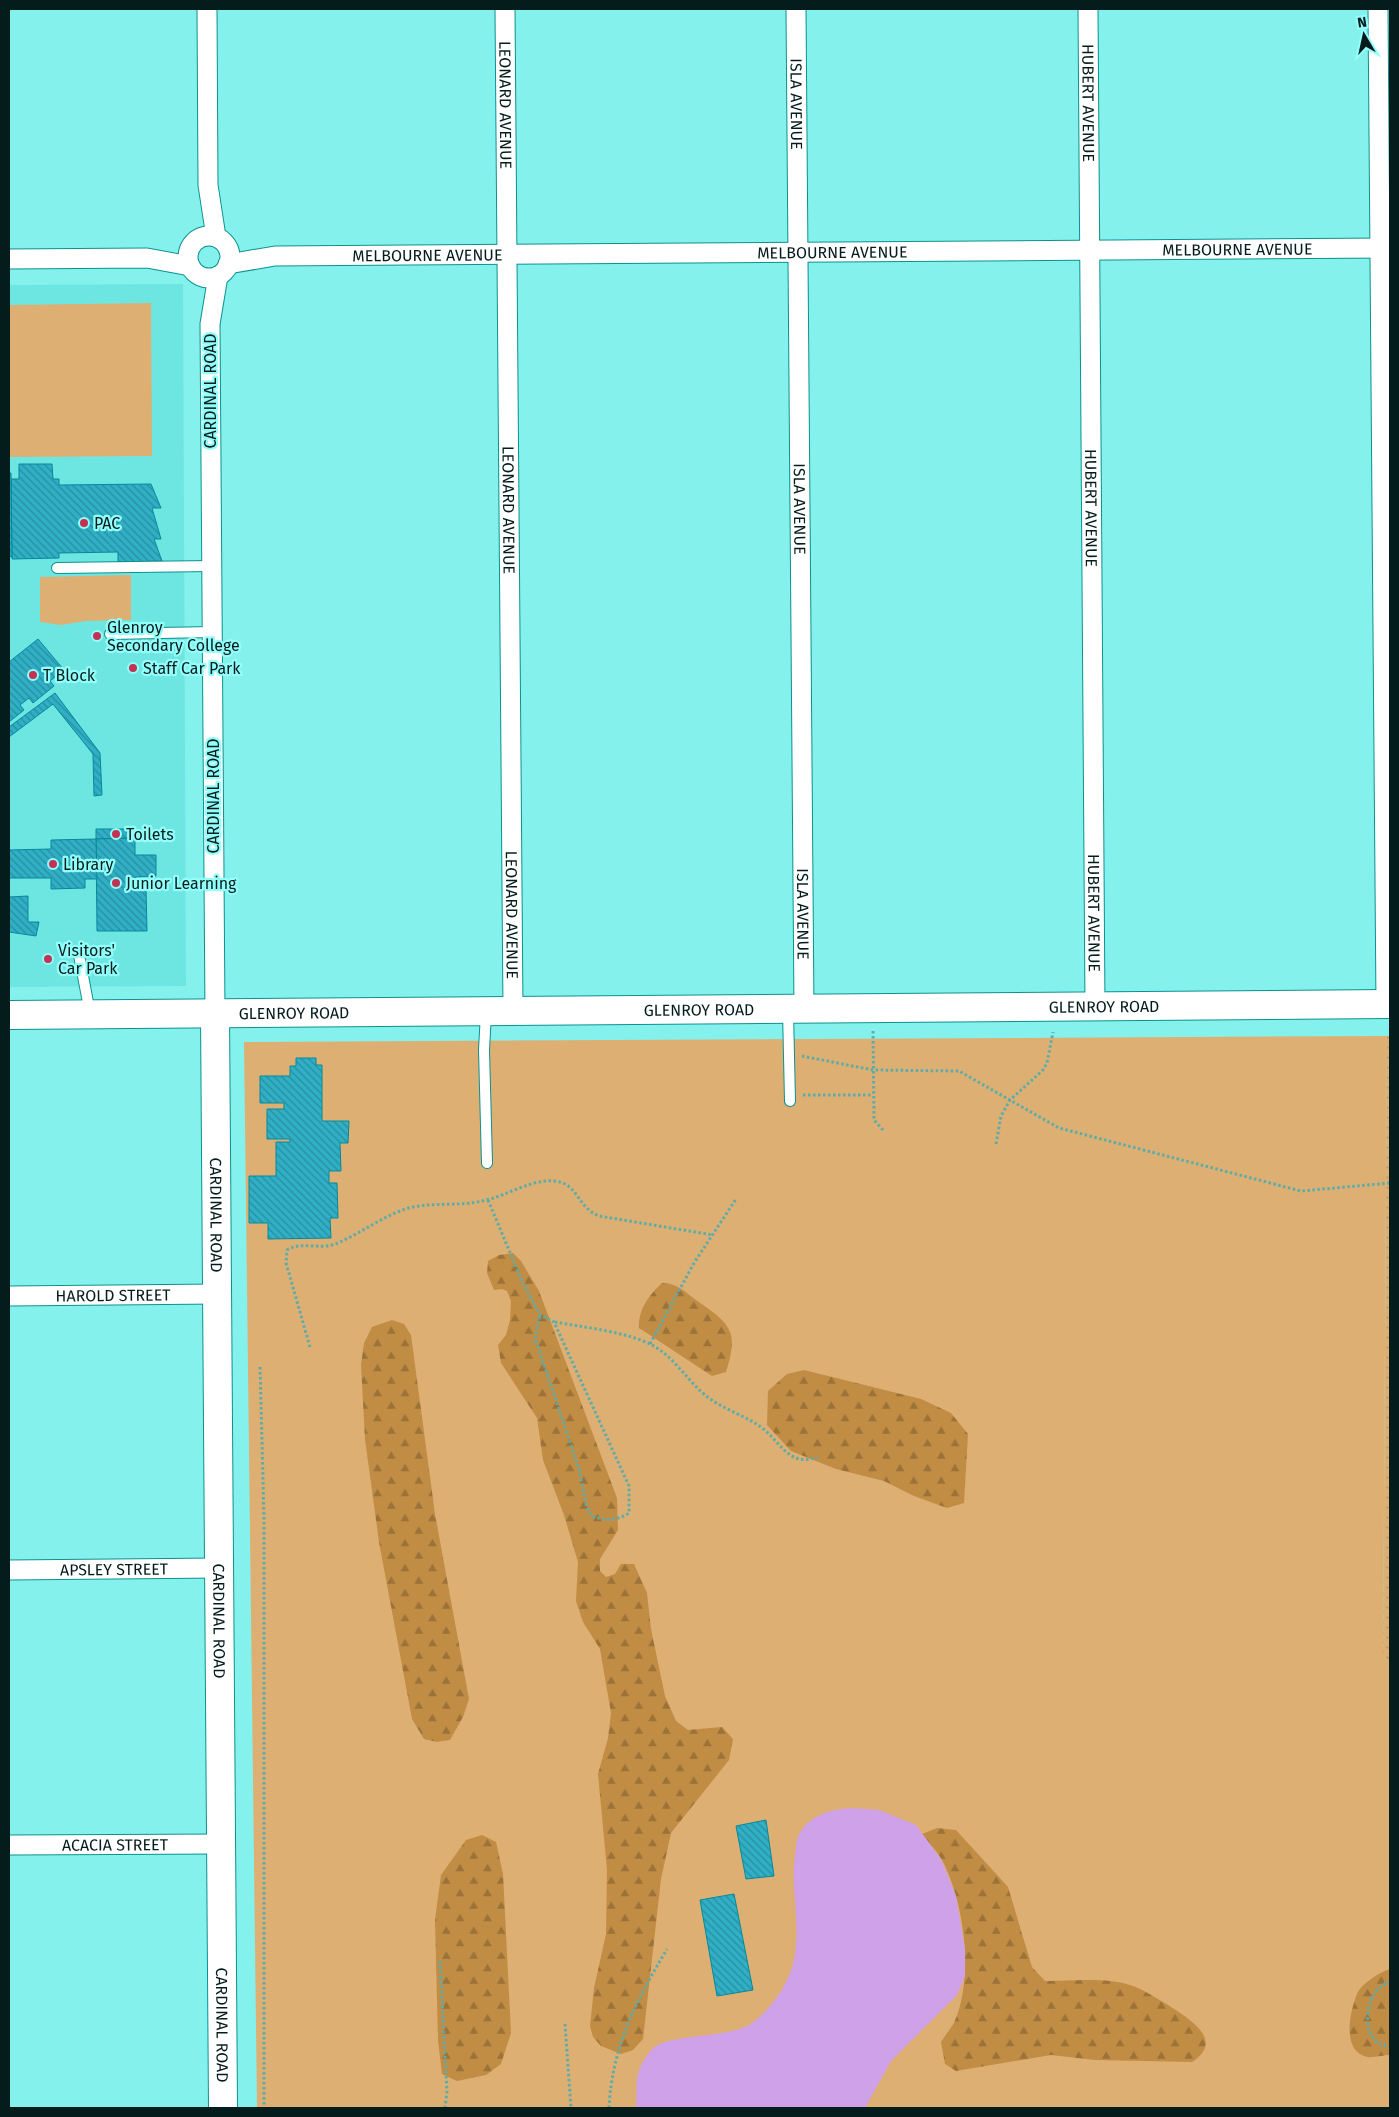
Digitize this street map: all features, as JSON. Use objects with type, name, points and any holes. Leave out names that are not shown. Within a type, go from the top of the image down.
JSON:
[{"type":"street","name":"CARDINAL ROAD","points":[[207,9],[223,2108]]},
{"type":"street","name":"LEONARD AVENUE","points":[[500,1011],[507,254],[505,9]]},
{"type":"street","name":"ISLA AVENUE","points":[[796,9],[798,253],[796,1010]]},
{"type":"street","name":"HUBERT AVENUE","points":[[1088,9],[1095,1007]]},
{"type":"street","points":[[1378,9],[1385,248],[1388,1004]]},
{"type":"street","name":"MELBOURNE AVENUE","points":[[9,259],[1385,248]]},
{"type":"street","name":"GLENROY ROAD","points":[[9,1015],[1388,1004]]},
{"type":"street","name":"HAROLD STREET","points":[[9,1296],[217,1294]]},
{"type":"street","name":"APSLEY STREET","points":[[9,1570],[219,1568]]},
{"type":"street","name":"ACACIA STREET","points":[[9,1845],[221,1844]]},
{"type":"lane","points":[[57,568],[212,566]]},
{"type":"lane","points":[[110,634],[212,632]]},
{"type":"lane","points":[[79,955],[90,1014]]},
{"type":"lane","points":[[790,1098],[789,1054],[796,1010]]},
{"type":"lane","points":[[487,1164],[484,1050],[500,1011]]},
{"type":"path","points":[[873,1009],[874,1120],[884,1131]]},
{"type":"path","points":[[996,1144],[1001,1116],[1010,1100],[1047,1063],[1053,1032]]},
{"type":"path","points":[[789,1054],[873,1070],[959,1071],[1059,1128],[1301,1191],[1390,1183]]},
{"type":"path","points":[[790,1098],[874,1095]]},
{"type":"path","points":[[310,1347],[286,1263],[287,1250],[298,1246],[334,1245],[401,1210],[430,1206],[469,1205],[544,1181],[560,1182],[577,1193],[586,1209],[599,1216],[713,1234]]},
{"type":"path","points":[[650,1344],[694,1263],[736,1199]]},
{"type":"path","points":[[488,1200],[522,1281],[540,1315],[554,1322],[614,1334],[650,1344],[674,1362],[705,1395],[759,1426],[770,1435],[786,1454],[796,1459],[810,1460],[817,1457]]},
{"type":"path","points":[[540,1315],[535,1338],[579,1469],[586,1508],[593,1517],[605,1520],[620,1519],[629,1513],[629,1486],[554,1322]]},
{"type":"path","points":[[260,1368],[264,1518],[264,2108]]},
{"type":"path","points":[[609,2108],[610,2083],[624,2031],[643,1989],[666,1949]]},
{"type":"path","points":[[440,1961],[447,2091],[445,2108]]},
{"type":"path","points":[[1390,1981],[1380,1986],[1374,1994],[1368,2014],[1372,2040],[1380,2046],[1390,2046]]},
{"type":"path","points":[[565,2024],[571,2108]]},
{"type":"shaded area","name":"Glenroy Secondary College","points":[[183,284],[186,986],[9,987],[9,285]]},
{"type":"shaded area","points":[[151,303],[152,456],[9,457],[9,305]]},
{"type":"shaded area","points":[[131,575],[131,620],[86,621],[61,625],[40,622],[40,577]]},
{"type":"shaded area","points":[[1387,1036],[1383,1656],[1390,1664],[1390,2108],[257,2108],[244,1042]]},
{"type":"shaded area","points":[[1387,1036],[1390,1036],[1390,1664],[1383,1656]]},
{"type":"shaded area","points":[[852,1808],[879,1810],[916,1825],[942,1861],[956,1896],[965,1949],[965,1976],[957,1995],[891,2061],[865,2108],[636,2108],[639,2071],[646,2057],[656,2046],[676,2039],[727,2032],[749,2025],[769,2007],[777,1996],[791,1970],[795,1954],[794,1872],[798,1837],[807,1823],[814,1818],[828,1812]]},
{"type":"green space","points":[[513,1253],[521,1261],[539,1291],[617,1498],[618,1530],[600,1559],[600,1571],[606,1577],[615,1574],[621,1564],[634,1564],[647,1593],[651,1629],[665,1696],[676,1721],[688,1730],[722,1727],[733,1739],[729,1760],[671,1833],[661,1879],[643,2039],[633,2050],[621,2054],[601,2046],[593,2037],[590,2026],[594,1988],[606,1934],[607,1870],[598,1774],[608,1738],[611,1713],[600,1649],[583,1622],[576,1601],[578,1562],[564,1515],[543,1460],[537,1418],[501,1363],[498,1345],[506,1335],[510,1320],[511,1301],[507,1291],[502,1289],[494,1290],[487,1273],[488,1261],[499,1255]]},
{"type":"green space","points":[[662,1283],[680,1288],[724,1322],[729,1329],[732,1346],[726,1372],[712,1376],[639,1328],[640,1315],[645,1303]]},
{"type":"green space","points":[[392,1320],[404,1324],[411,1335],[435,1514],[469,1699],[463,1717],[450,1740],[437,1742],[424,1739],[412,1719],[379,1542],[365,1439],[361,1365],[364,1343],[372,1327]]},
{"type":"green space","points":[[804,1370],[921,1399],[951,1413],[968,1434],[964,1503],[947,1508],[914,1496],[884,1481],[836,1469],[791,1451],[767,1425],[768,1391],[787,1374]]},
{"type":"green space","points":[[937,1828],[956,1830],[1008,1887],[1032,1967],[1045,1981],[1111,1981],[1140,1989],[1185,2016],[1200,2030],[1205,2038],[1202,2054],[1192,2062],[1095,2060],[1051,2055],[956,2071],[945,2064],[941,2042],[954,2023],[960,2005],[964,1985],[965,1964],[961,1920],[951,1879],[941,1858],[922,1834]]},
{"type":"green space","points":[[482,1835],[496,1842],[503,1874],[511,2033],[501,2064],[486,2075],[457,2081],[442,2074],[438,2040],[435,1920],[441,1875],[466,1840]]},
{"type":"green space","points":[[1390,1969],[1390,2055],[1367,2057],[1353,2047],[1350,2030],[1352,2010],[1357,1994],[1362,1986]]},
{"type":"building","name":"PAC","points":[[19,464],[52,464],[53,479],[59,479],[59,485],[151,484],[161,508],[152,508],[161,539],[154,539],[162,561],[118,562],[118,552],[59,553],[59,558],[12,559],[11,479],[19,479]]},
{"type":"building","points":[[9,473],[11,473],[12,557],[9,556]]},
{"type":"building","name":"T Block","points":[[38,639],[64,670],[50,681],[54,686],[33,703],[29,698],[20,705],[24,710],[9,722],[9,662]]},
{"type":"building","points":[[55,693],[100,753],[102,795],[94,796],[93,754],[53,704],[9,737],[9,727]]},
{"type":"building","name":"Toilets","points":[[96,829],[135,829],[135,838],[96,839]]},
{"type":"building","name":"Junior Learning","points":[[135,838],[135,855],[156,855],[156,876],[135,877],[135,887],[146,886],[147,931],[97,931],[96,839]]},
{"type":"building","name":"Library","points":[[96,839],[97,879],[85,879],[85,888],[51,889],[51,878],[9,878],[9,850],[51,849],[51,840]]},
{"type":"building","points":[[28,896],[28,922],[39,922],[36,936],[9,932],[9,897]]},
{"type":"building","points":[[296,1058],[316,1058],[316,1065],[322,1065],[322,1121],[349,1121],[348,1143],[340,1143],[341,1171],[329,1171],[329,1183],[337,1183],[338,1218],[330,1218],[331,1238],[268,1239],[268,1223],[249,1223],[249,1176],[276,1176],[276,1142],[290,1142],[290,1139],[267,1139],[267,1109],[284,1109],[284,1103],[260,1103],[260,1076],[290,1076],[290,1066],[296,1066]]},
{"type":"building","points":[[766,1820],[774,1876],[746,1879],[736,1826]]},
{"type":"building","points":[[734,1894],[753,1990],[717,1996],[700,1900]]},
{"type":"place","name":"PAC","points":[[84,523]]},
{"type":"place","name":"Glenroy Secondary College","points":[[97,636]]},
{"type":"place","name":"Staff Car Park","points":[[133,668]]},
{"type":"place","name":"T Block","points":[[33,675]]},
{"type":"place","name":"Toilets","points":[[116,834]]},
{"type":"place","name":"Library","points":[[53,864]]},
{"type":"place","name":"Junior Learning","points":[[116,883]]},
{"type":"place","name":"Visitors' Car Park","points":[[48,959]]}]
